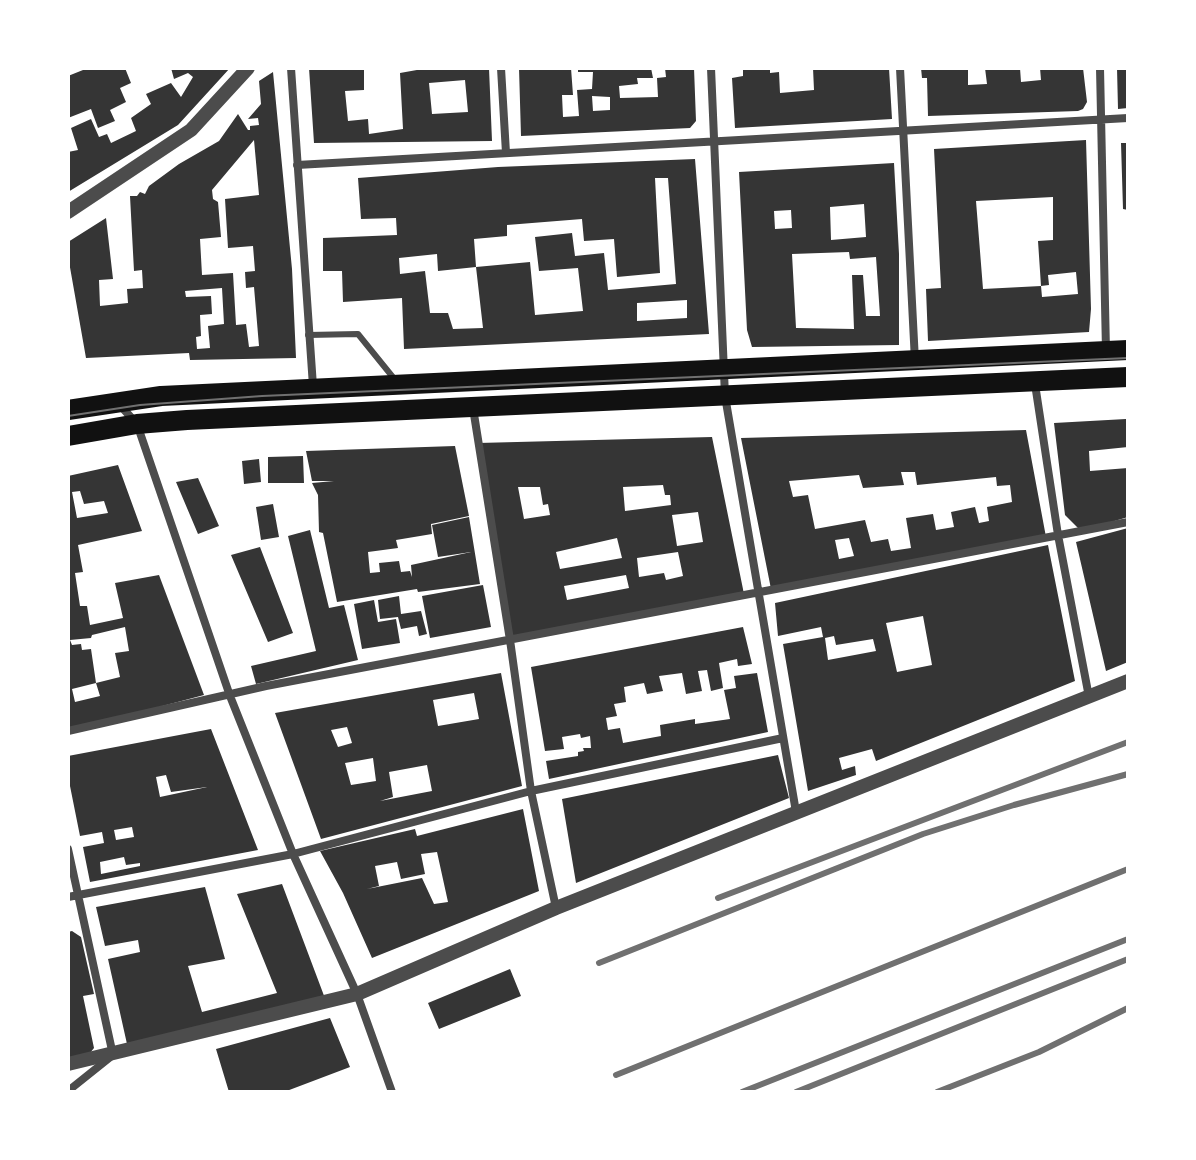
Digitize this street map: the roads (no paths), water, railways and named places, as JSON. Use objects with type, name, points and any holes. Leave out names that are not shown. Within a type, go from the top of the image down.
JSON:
[{"type":"main road","points":[[68,410],[161,396],[1128,350]]},
{"type":"main road","points":[[68,436],[137,424],[203,419],[1128,377]]},
{"type":"street","points":[[68,212],[191,130],[248,68]]},
{"type":"street","points":[[291,68],[313,389]]},
{"type":"street","points":[[501,68],[506,153]]},
{"type":"street","points":[[711,68],[725,396],[796,812]]},
{"type":"street","points":[[900,68],[915,361]]},
{"type":"street","points":[[1100,68],[1106,352]]},
{"type":"street","points":[[297,165],[1128,118]]},
{"type":"street","points":[[1035,382],[1058,535],[1090,698]]},
{"type":"street","points":[[118,402],[137,424],[230,696],[293,854],[357,994],[392,1092]]},
{"type":"street","points":[[473,408],[531,791],[556,908]]},
{"type":"street","points":[[68,731],[266,686],[1128,522]]},
{"type":"street","points":[[68,1064],[357,994],[556,908],[1128,681]]},
{"type":"street","points":[[68,897],[293,854],[531,791],[783,738]]},
{"type":"street","points":[[68,849],[113,1055]]},
{"type":"street","points":[[68,1091],[113,1055]]},
{"type":"lane","points":[[308,335],[358,334],[398,384]]},
{"type":"tram line","points":[[68,416],[140,405],[262,396],[1128,358]]},
{"type":"railway","points":[[718,898],[1128,742]]},
{"type":"railway","points":[[599,963],[923,834],[1128,774]]},
{"type":"railway","points":[[616,1075],[1128,869]]},
{"type":"railway","points":[[742,1092],[1128,939]]},
{"type":"railway","points":[[796,1092],[1128,959]]},
{"type":"railway","points":[[937,1092],[1039,1052],[1128,1008]]}]
